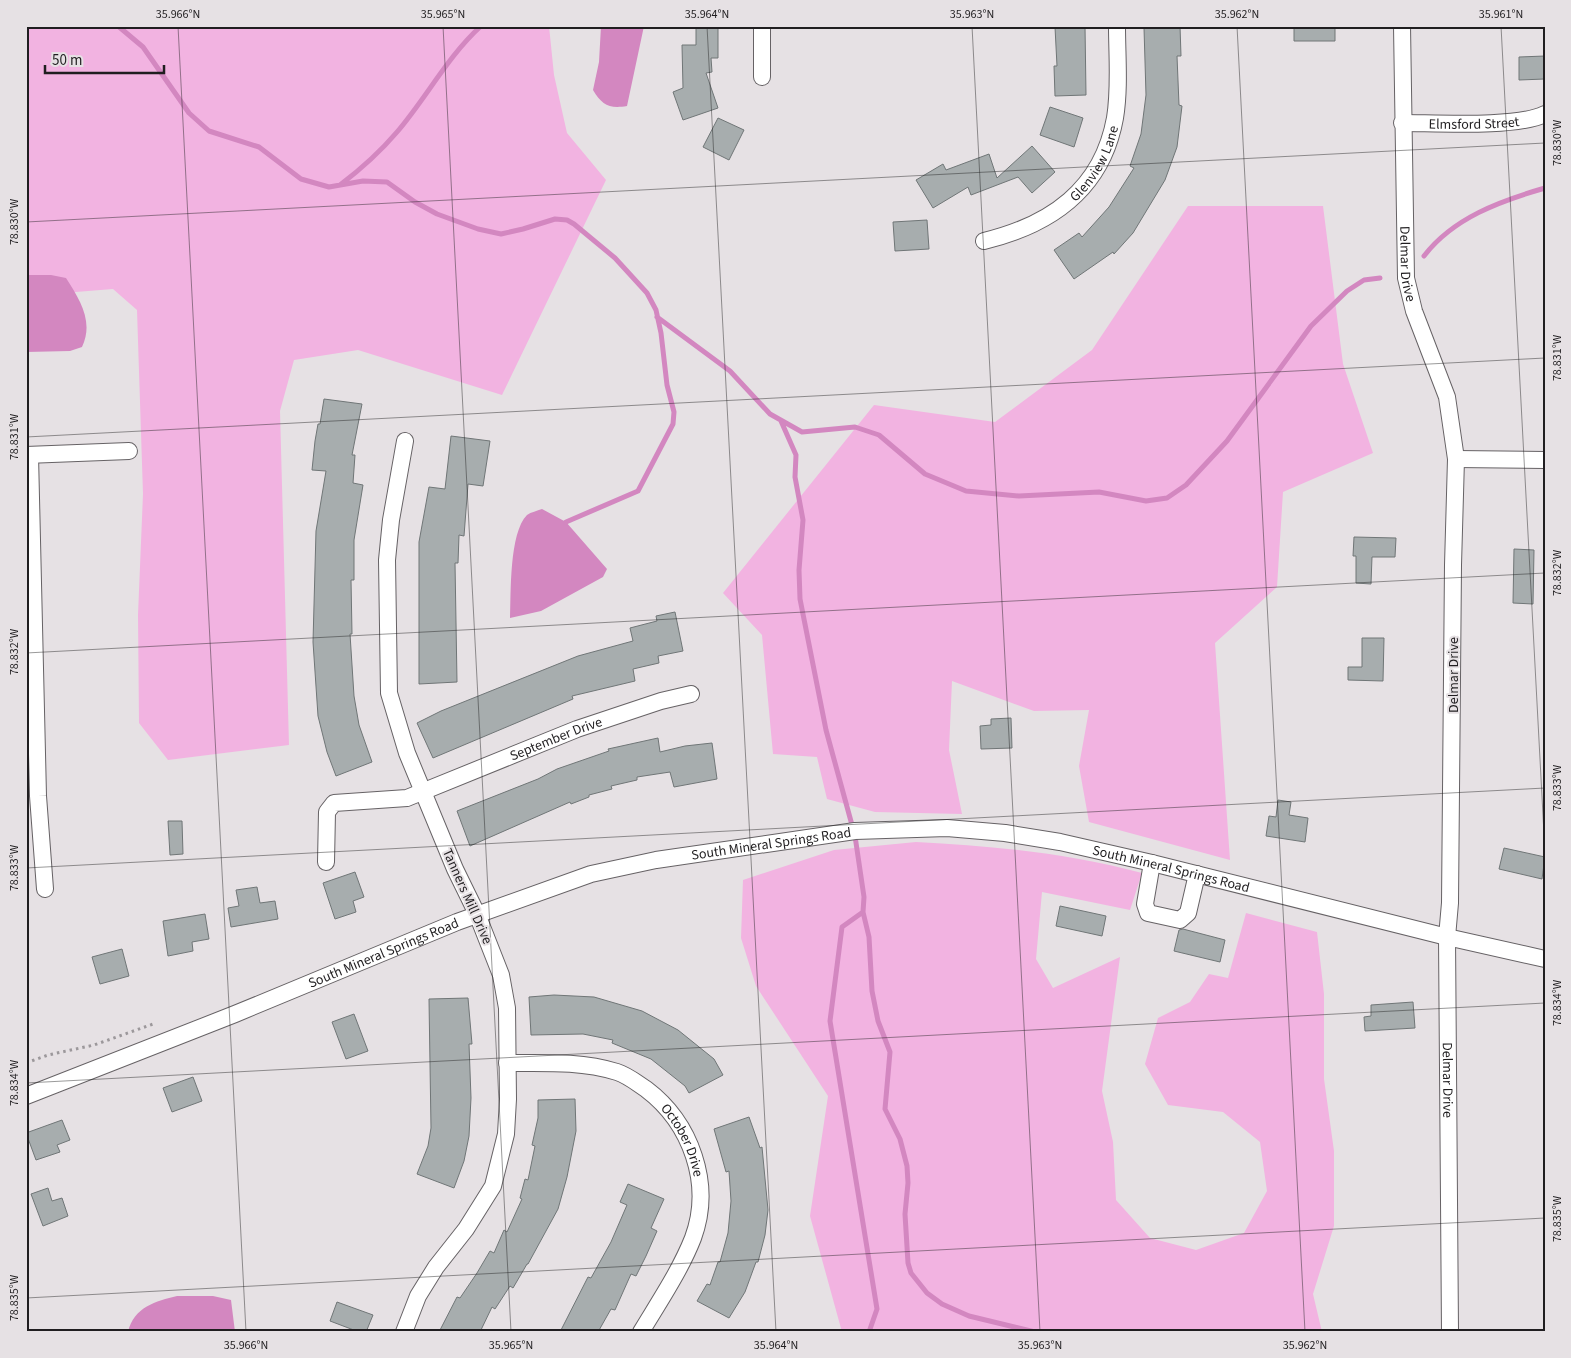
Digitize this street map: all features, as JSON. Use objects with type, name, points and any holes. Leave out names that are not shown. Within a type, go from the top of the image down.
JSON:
[{"type":"street","points":[[762,26],[762,77]]},
{"type":"street","name":"Glenview Lane","points":[[984,241],[1015,233],[1050,216],[1068,203],[1095,169],[1108,144],[1115,120],[1117,26]]},
{"type":"street","name":"Delmar Drive","points":[[1402,26],[1402,123],[1406,278],[1414,311],[1447,397],[1456,459],[1453,565],[1450,893],[1447,937],[1450,1332]]},
{"type":"street","name":"Elmsford Street","points":[[1402,123],[1506,122],[1538,118],[1545,114]]},
{"type":"street","name":"Tanners Mill Drive","points":[[404,1332],[418,1296],[436,1267],[483,1205],[493,1186],[506,1134],[507,1063],[506,1008],[501,975],[477,914],[455,869],[397,723],[389,683],[387,560],[391,520],[405,441]]},
{"type":"street","points":[[44,889],[33,813],[28,455],[129,451]]},
{"type":"street","points":[[1456,459],[1545,460]]},
{"type":"street","name":"September Drive","points":[[326,862],[327,812],[334,803],[407,798],[423,790],[578,730],[691,694]]},
{"type":"street","name":"South Mineral Springs Road","points":[[26,1096],[477,914],[583,876],[626,865],[766,842],[855,831],[947,828],[1005,833],[1060,842],[1152,862],[1447,937],[1545,958]]},
{"type":"street","points":[[1152,862],[1145,904],[1148,913],[1180,920],[1188,913],[1198,874]]},
{"type":"street","name":"October Drive","points":[[507,1063],[580,1063],[619,1073],[636,1082],[657,1098],[671,1112],[687,1136],[696,1160],[701,1195],[693,1237],[675,1275],[641,1332]]},
{"type":"path","points":[[26,1063],[48,1055],[94,1045],[156,1023]]},
{"type":"shaded area","points":[[26,26],[549,26],[554,75],[567,133],[606,180],[502,395],[358,350],[294,360],[280,411],[289,745],[168,760],[139,723],[138,615],[143,494],[137,310],[113,289],[26,296]]},
{"type":"shaded area","points":[[601,26],[644,26],[627,106],[615,107],[607,105],[593,90],[599,62]]},
{"type":"shaded area","points":[[1188,206],[1323,206],[1343,364],[1373,453],[1283,492],[1277,587],[1215,643],[1230,860],[1089,822],[1079,766],[1089,710],[1034,711],[952,681],[949,750],[962,814],[875,812],[827,799],[817,757],[773,754],[762,635],[723,593],[874,405],[995,422],[1092,350]]},
{"type":"shaded area","points":[[26,275],[51,275],[66,278],[84,311],[87,329],[82,347],[70,351],[26,352]]},
{"type":"shaded area","points":[[542,509],[566,522],[607,569],[603,577],[541,611],[510,618],[512,564],[517,535],[527,515]]},
{"type":"shaded area","points":[[916,842],[1030,851],[1086,860],[1142,873],[1130,910],[1042,892],[1036,959],[1053,988],[1120,957],[1102,1091],[1113,1142],[1116,1200],[1150,1238],[1196,1250],[1244,1233],[1267,1191],[1260,1142],[1223,1112],[1168,1105],[1145,1064],[1158,1018],[1190,1002],[1209,974],[1228,978],[1246,913],[1317,932],[1324,994],[1324,1079],[1334,1151],[1334,1226],[1313,1294],[1322,1332],[842,1332],[810,1216],[828,1096],[756,986],[741,938],[743,880],[834,850]]},
{"type":"shaded area","points":[[177,1296],[213,1296],[231,1300],[235,1332],[128,1332],[135,1317],[147,1306]]},
{"type":"building","points":[[696,26],[718,26],[718,58],[711,58],[712,72],[706,73],[718,108],[683,120],[673,92],[683,88],[682,45],[696,45]]},
{"type":"building","points":[[1085,26],[1086,95],[1055,96],[1054,66],[1057,66],[1055,27]]},
{"type":"building","points":[[1180,26],[1181,56],[1177,56],[1179,105],[1182,106],[1177,147],[1165,180],[1133,233],[1114,254],[1113,252],[1074,279],[1054,250],[1079,233],[1082,237],[1109,207],[1134,168],[1130,166],[1141,134],[1146,95],[1144,28]]},
{"type":"building","points":[[1294,26],[1335,26],[1335,41],[1294,41]]},
{"type":"building","points":[[1545,56],[1545,79],[1519,80],[1519,57]]},
{"type":"building","points":[[1050,107],[1083,118],[1074,147],[1040,135]]},
{"type":"building","points":[[718,118],[744,130],[729,160],[703,147]]},
{"type":"building","points":[[1032,146],[1055,172],[1032,193],[1018,177],[971,195],[968,187],[933,208],[916,180],[943,164],[946,170],[989,154],[997,178]]},
{"type":"building","points":[[927,220],[929,249],[895,251],[893,222]]},
{"type":"building","points":[[324,399],[362,404],[352,455],[355,455],[353,483],[363,485],[354,540],[354,580],[351,580],[352,634],[350,634],[354,696],[359,725],[372,762],[336,776],[327,752],[318,716],[313,642],[316,531],[326,471],[312,470],[315,441]]},
{"type":"building","points":[[451,436],[490,441],[483,486],[468,484],[464,536],[459,535],[458,563],[455,563],[457,682],[419,684],[419,542],[429,487],[445,489]]},
{"type":"building","points":[[1354,537],[1396,538],[1395,557],[1372,557],[1371,584],[1356,583],[1356,556],[1353,556]]},
{"type":"building","points":[[1514,549],[1534,550],[1533,604],[1513,603]]},
{"type":"building","points":[[675,612],[683,651],[658,656],[659,663],[633,669],[635,681],[572,696],[573,699],[433,758],[417,723],[441,711],[578,656],[633,641],[630,628],[657,621],[656,616]]},
{"type":"building","points":[[1362,638],[1384,638],[1383,681],[1348,680],[1348,667],[1362,667]]},
{"type":"building","points":[[1011,718],[1012,748],[981,749],[980,726],[991,725],[991,719]]},
{"type":"building","points":[[658,738],[660,752],[685,746],[712,743],[717,779],[674,787],[670,772],[637,777],[637,780],[611,786],[612,789],[589,795],[589,797],[571,804],[570,802],[470,846],[457,811],[538,779],[557,769],[609,751],[608,749]]},
{"type":"building","points":[[1278,800],[1291,802],[1289,815],[1308,818],[1305,842],[1266,836],[1269,816],[1276,817]]},
{"type":"building","points":[[168,821],[182,821],[183,854],[170,855]]},
{"type":"building","points":[[1504,848],[1545,857],[1542,879],[1499,869]]},
{"type":"building","points":[[355,872],[364,897],[353,901],[356,912],[335,919],[323,883]]},
{"type":"building","points":[[257,887],[260,903],[275,901],[278,919],[231,927],[228,908],[239,906],[236,890]]},
{"type":"building","points":[[1060,906],[1106,916],[1102,936],[1056,926]]},
{"type":"building","points":[[205,914],[209,939],[192,942],[193,951],[168,956],[163,921]]},
{"type":"building","points":[[1183,929],[1225,940],[1220,962],[1174,951],[1179,930]]},
{"type":"building","points":[[122,949],[129,976],[100,984],[92,957]]},
{"type":"building","points":[[554,995],[594,997],[642,1011],[678,1030],[714,1059],[723,1075],[689,1093],[685,1086],[651,1059],[612,1043],[613,1040],[583,1034],[531,1035],[529,997]]},
{"type":"building","points":[[468,998],[472,1044],[469,1044],[471,1098],[469,1136],[464,1161],[454,1188],[417,1174],[428,1146],[431,1128],[429,999]]},
{"type":"building","points":[[1413,1002],[1415,1028],[1365,1031],[1364,1017],[1371,1016],[1371,1005]]},
{"type":"building","points":[[354,1014],[368,1051],[346,1059],[332,1022]]},
{"type":"building","points":[[193,1077],[202,1101],[172,1112],[163,1088]]},
{"type":"building","points":[[575,1099],[576,1131],[567,1177],[558,1209],[528,1264],[513,1288],[510,1286],[495,1309],[492,1307],[480,1332],[439,1332],[457,1297],[460,1298],[490,1251],[494,1253],[504,1230],[507,1232],[522,1199],[520,1198],[525,1179],[528,1180],[535,1146],[532,1145],[538,1118],[538,1100]]},
{"type":"building","points":[[749,1117],[760,1148],[762,1147],[768,1210],[765,1235],[758,1262],[756,1262],[745,1292],[729,1318],[697,1301],[707,1284],[710,1285],[718,1262],[720,1262],[728,1233],[731,1201],[729,1171],[726,1172],[714,1129]]},
{"type":"building","points":[[62,1120],[70,1140],[57,1145],[60,1152],[36,1160],[26,1133]]},
{"type":"building","points":[[628,1184],[664,1199],[651,1228],[657,1231],[646,1256],[636,1276],[631,1274],[615,1310],[611,1309],[598,1332],[560,1332],[588,1277],[591,1278],[611,1242],[627,1205],[620,1202]]},
{"type":"building","points":[[48,1188],[52,1201],[62,1198],[68,1216],[43,1226],[31,1194]]},
{"type":"building","points":[[337,1302],[373,1315],[366,1332],[359,1332],[330,1321]]},
{"type":"waterway","points":[[118,26],[143,47],[189,113],[209,131],[259,147],[301,179],[329,187],[363,181],[387,182],[415,202],[437,214],[478,229],[501,234],[555,219],[567,220],[615,258],[647,293],[656,310],[661,333],[667,385],[674,412],[673,424],[638,491],[566,522]]},
{"type":"waterway","points":[[340,185],[370,160],[391,139],[408,119],[447,64],[481,26]]},
{"type":"waterway","points":[[1424,256],[1449,231],[1463,221],[1495,205],[1545,188]]},
{"type":"waterway","points":[[657,317],[730,371],[770,414],[802,432],[855,427],[879,435],[925,474],[966,491],[1019,496],[1099,492],[1146,501],[1167,498],[1186,485],[1227,441],[1311,326],[1347,291],[1364,280],[1380,278]]},
{"type":"waterway","points":[[781,421],[796,455],[795,477],[803,520],[799,570],[800,599],[826,730],[855,836],[864,897],[863,912],[869,937],[872,991],[878,1021],[890,1052],[885,1109],[900,1139],[907,1166],[908,1183],[905,1214],[908,1263],[911,1273],[927,1293],[942,1304],[969,1316],[1035,1332]]},
{"type":"waterway","points":[[863,912],[842,927],[830,1021],[877,1309],[869,1332]]}]
